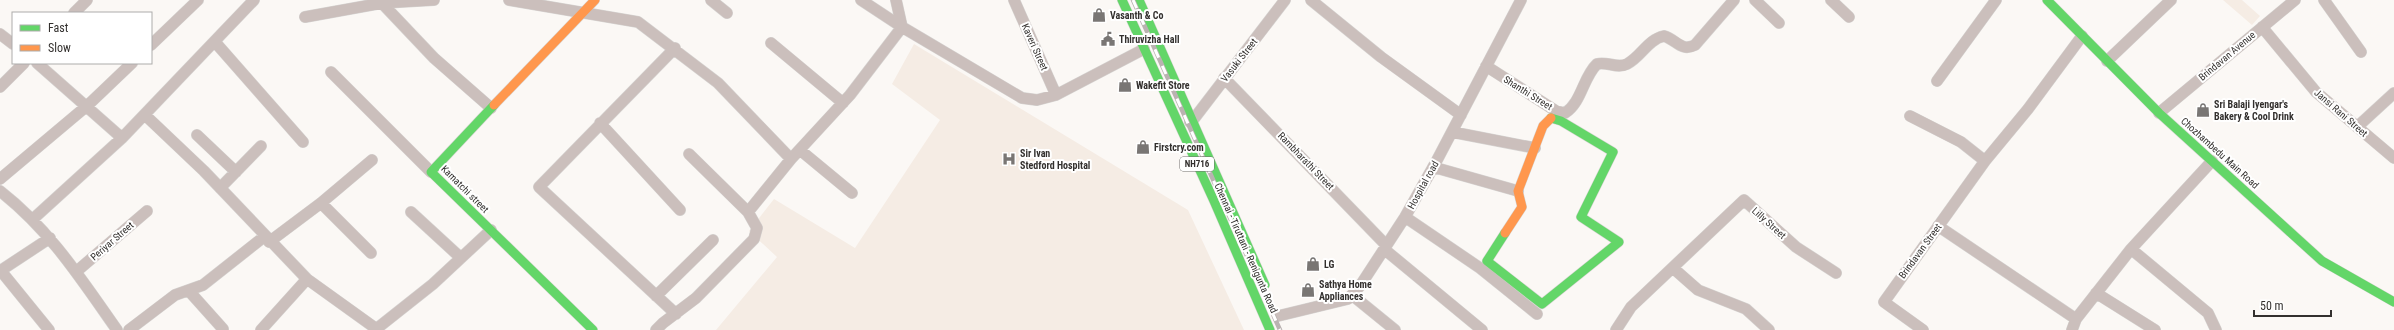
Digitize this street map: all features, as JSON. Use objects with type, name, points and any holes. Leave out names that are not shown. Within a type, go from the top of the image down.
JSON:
[{"type":"main road","name":"Kamatchi street","points":[[591,328],[431,172],[565,29],[595,0]]},
{"type":"main road","name":"Chennai - Tiruttani - Renigunta Road","points":[[1122,0],[1270,330]]},
{"type":"main road","name":"Chozhambedu Main Road","points":[[2047,0],[2159,113],[2322,261],[2394,302]]},
{"type":"main road","name":"Chennai - Tiruttani - Renigunta Road","points":[[1142,2],[1269,294]]},
{"type":"main road","points":[[1551,118],[1561,121],[1613,152],[1581,217],[1619,242],[1542,304],[1487,261],[1522,207],[1518,191],[1543,126],[1551,118]]},
{"type":"street","points":[[75,12],[87,0]]},
{"type":"street","points":[[152,44],[198,0]]},
{"type":"street","points":[[33,219],[122,138],[254,0]]},
{"type":"street","points":[[305,17],[380,1],[434,0]]},
{"type":"street","points":[[509,0],[638,22],[675,48],[718,83],[791,159]]},
{"type":"street","points":[[711,0],[727,13]]},
{"type":"street","points":[[861,0],[902,27],[1022,98],[1037,100],[1056,95],[1144,49]]},
{"type":"street","points":[[896,0],[902,27]]},
{"type":"street","name":"Kaveri Street","points":[[1014,0],[1056,95]]},
{"type":"street","name":"Vasuki Street","points":[[1193,120],[1285,0]]},
{"type":"street","points":[[1311,0],[1381,57],[1461,115]]},
{"type":"street","name":"Hospital road","points":[[1278,316],[1336,303],[1348,299],[1352,295],[1405,217],[1452,132],[1521,0]]},
{"type":"street","name":"Shanthi Street","points":[[1486,66],[1556,111],[1566,113],[1573,106],[1594,66],[1600,63],[1620,67],[1628,63],[1651,41],[1664,36],[1683,48],[1689,48],[1695,45],[1734,0]]},
{"type":"street","points":[[1755,0],[1779,23]]},
{"type":"street","points":[[1831,0],[1849,17]]},
{"type":"street","points":[[1937,81],[1996,0]]},
{"type":"street","points":[[2107,61],[2170,0]]},
{"type":"street","name":"Brindavan Avenue","points":[[2159,113],[2295,0]]},
{"type":"street","points":[[2324,0],[2361,52]]},
{"type":"street","points":[[380,1],[434,58],[491,108]]},
{"type":"street","points":[[1127,11],[1142,2]]},
{"type":"street","points":[[748,212],[791,159],[843,103],[902,27]]},
{"type":"street","name":"Jansi Rani Street","points":[[2262,27],[2316,92],[2394,158]]},
{"type":"street","points":[[0,34],[12,43]]},
{"type":"street","name":"Brindavan Street","points":[[1924,330],[1884,302],[1985,162],[2028,109],[2082,36]]},
{"type":"street","points":[[215,42],[303,142]]},
{"type":"street","points":[[770,43],[843,103]]},
{"type":"street","points":[[675,48],[539,187],[676,314]]},
{"type":"street","points":[[0,86],[23,64]]},
{"type":"street","points":[[38,64],[88,105],[122,138]]},
{"type":"street","points":[[0,179],[88,105],[131,64]]},
{"type":"street","points":[[331,72],[431,172]]},
{"type":"street","name":"Rambharathi Street","points":[[1224,78],[1385,247],[1482,330]]},
{"type":"street","points":[[2357,127],[2394,92]]},
{"type":"street","points":[[145,115],[220,188],[267,239],[308,279],[376,330],[433,284],[490,230]]},
{"type":"street","points":[[1910,116],[1961,142],[1985,162]]},
{"type":"street","points":[[1180,127],[1193,120]]},
{"type":"street","points":[[600,123],[680,210]]},
{"type":"street","points":[[1452,132],[1535,148]]},
{"type":"street","points":[[197,135],[236,172]]},
{"type":"street","points":[[220,188],[261,146]]},
{"type":"street","points":[[800,150],[852,194]]},
{"type":"street","points":[[656,330],[696,298],[754,238],[757,228],[748,212],[689,154]]},
{"type":"street","points":[[129,330],[175,295],[203,285],[267,239],[321,203],[372,160]]},
{"type":"street","points":[[2072,330],[2076,319],[2131,249],[2212,161]]},
{"type":"street","points":[[1433,167],[1518,191]]},
{"type":"street","points":[[0,191],[33,219],[50,238],[77,271],[117,330]]},
{"type":"street","name":"Lilly Street","points":[[1616,330],[1631,307],[1744,200],[1796,247],[1836,273]]},
{"type":"street","points":[[321,203],[371,253]]},
{"type":"street","name":"Periyar Street","points":[[77,271],[147,210]]},
{"type":"street","points":[[411,212],[460,258]]},
{"type":"street","points":[[1405,217],[1480,268],[1537,314]]},
{"type":"street","points":[[1938,226],[2076,319]]},
{"type":"street","points":[[49,330],[1,271],[50,238]]},
{"type":"street","points":[[656,296],[713,240]]},
{"type":"street","points":[[2131,249],[2208,313],[2216,330]]},
{"type":"street","points":[[1673,268],[1698,290],[1746,309],[1769,330]]},
{"type":"street","points":[[261,330],[308,279]]},
{"type":"street","points":[[189,291],[223,330]]},
{"type":"street","points":[[2096,293],[2155,330]]},
{"type":"street","points":[[1352,295],[1395,330]]},
{"type":"shaded area","points":[[2223,0],[2242,0],[2260,16],[2252,25]]},
{"type":"shaded area","name":"Sir Ivan Stedford Hospital","points":[[914,44],[1188,210],[1244,330],[716,330],[777,257],[749,231],[774,199],[855,248],[940,120],[892,84]]},
{"type":"railway","points":[[1133,0],[1280,330]]},
{"type":"traffic: fast","points":[[1122,0],[1214,201],[1270,330]]},
{"type":"traffic: fast","points":[[1139,0],[1265,285]]},
{"type":"traffic: fast","points":[[2047,0],[2159,113],[2322,261],[2394,302]]},
{"type":"traffic: fast","points":[[494,105],[431,172],[593,330]]},
{"type":"traffic: fast","points":[[1505,233],[1487,261],[1542,304],[1619,242],[1581,217],[1613,152],[1561,121],[1551,118]]},
{"type":"traffic: slow","points":[[494,105],[595,0]]},
{"type":"traffic: slow","points":[[1505,233],[1522,207],[1518,191],[1543,126],[1551,118]]},
{"type":"place","name":"Vasanth & Co","points":[[1099,15]]},
{"type":"place","name":"Thiruvizha Hall","points":[[1108,39]]},
{"type":"place","name":"Wakefit Store","points":[[1125,85]]},
{"type":"place","name":"Sri Balaji Iyengar's Bakery & Cool Drink","points":[[2203,110]]},
{"type":"place","name":"Firstcry.com","points":[[1143,147]]},
{"type":"place","name":"Sir Ivan Stedford Hospital","points":[[1009,159]]},
{"type":"place","name":"LG","points":[[1313,264]]},
{"type":"place","name":"Sathya Home Appliances","points":[[1308,290]]}]
